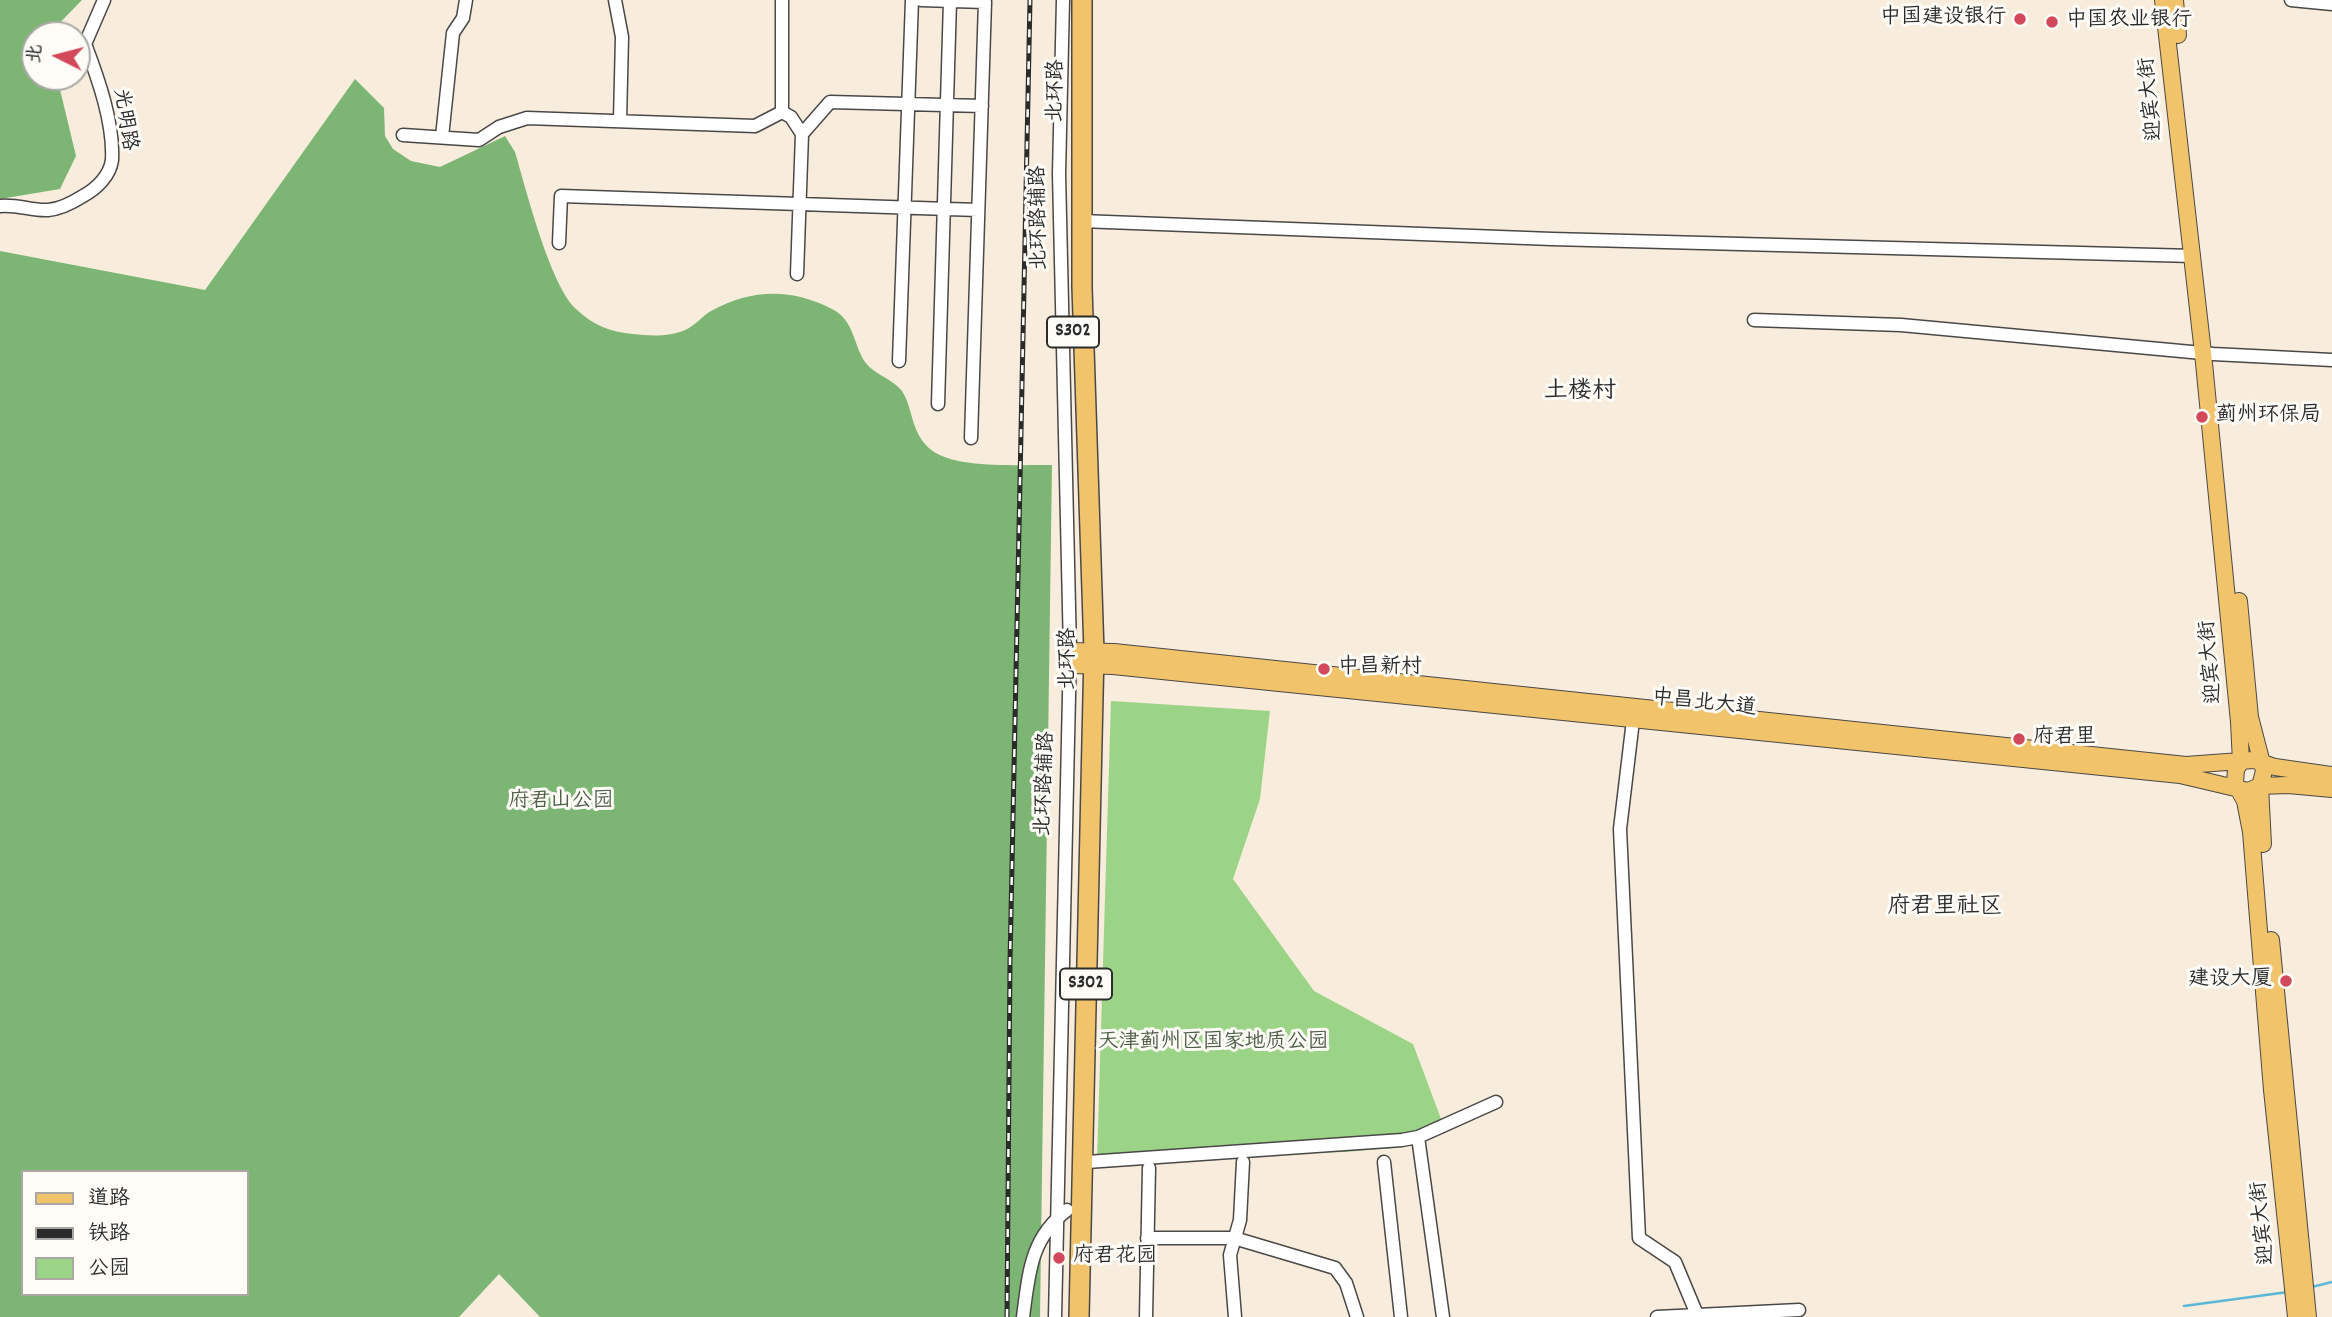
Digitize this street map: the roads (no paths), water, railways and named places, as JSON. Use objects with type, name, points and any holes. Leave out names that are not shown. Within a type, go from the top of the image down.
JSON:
[{"type":"highway","name":"北环路","points":[[1066,1317],[1061,1214],[1081,658],[1071,288],[1072,0]]},
{"type":"highway","name":"北环路","points":[[1079,1317],[1082,0]]},
{"type":"main road","name":"迎宾大街","points":[[2163,0],[2193,257],[2208,353],[2250,718],[2264,778],[2260,786],[2298,1281]]},
{"type":"main road","name":"迎宾大街","points":[[2175,0],[2208,353],[2241,762],[2235,776],[2251,832],[2272,1090],[2302,1312]]},
{"type":"main road","name":"中昌北大道","points":[[1081,658],[2186,765],[2254,760],[2261,764],[2332,775]]},
{"type":"main road","name":"中昌北大道","points":[[1634,713],[2180,775],[2240,789],[2254,790],[2260,786],[2332,789]]},
{"type":"street","name":"光明路","points":[[0,206],[17,204],[47,210],[69,205],[99,187],[112,162],[108,127],[94,67],[85,44],[104,0]]},
{"type":"street","points":[[442,137],[453,33],[463,18],[466,0]]},
{"type":"street","points":[[615,0],[622,37],[620,121]]},
{"type":"street","points":[[782,0],[782,112]]},
{"type":"street","points":[[899,361],[912,0]]},
{"type":"street","points":[[921,0],[985,2],[971,438]]},
{"type":"street","name":"北环路辅路","points":[[1063,0],[1059,174],[1081,658]]},
{"type":"street","points":[[2291,0],[2332,4]]},
{"type":"street","points":[[938,404],[950,1]]},
{"type":"street","points":[[802,134],[830,102],[982,106]]},
{"type":"street","points":[[402,135],[479,139],[499,127],[527,118],[755,127],[782,112]]},
{"type":"street","points":[[782,112],[791,117],[802,134],[797,274]]},
{"type":"street","points":[[559,243],[561,196],[978,210]]},
{"type":"street","points":[[1081,221],[1552,239],[2193,257]]},
{"type":"street","points":[[1754,320],[1901,325],[2208,353],[2332,360]]},
{"type":"street","points":[[1634,713],[1620,829],[1639,1237],[1675,1262],[1697,1316]]},
{"type":"street","points":[[1087,1162],[1369,1144],[1418,1137],[1496,1102]]},
{"type":"street","points":[[1418,1137],[1443,1317]]},
{"type":"street","points":[[1234,1317],[1230,1255],[1240,1220],[1243,1162]]},
{"type":"street","points":[[1384,1162],[1401,1317]]},
{"type":"street","points":[[1146,1317],[1149,1168]]},
{"type":"street","points":[[1023,1317],[1037,1244],[1061,1214]]},
{"type":"street","points":[[1055,1317],[1061,1214]]},
{"type":"street","points":[[1147,1238],[1234,1238],[1335,1268],[1346,1283],[1357,1317]]},
{"type":"street","points":[[1657,1317],[1799,1310]]},
{"type":"waterway","points":[[2312,1287],[2332,1282]]},
{"type":"waterway","points":[[2184,1306],[2288,1292]]},
{"type":"railway","points":[[1007,1317],[1010,961],[1030,0]]},
{"type":"place","name":"中国建设银行","points":[[2020,19]]},
{"type":"place","name":"中国农业银行","points":[[2052,22]]},
{"type":"place","name":"蓟州环保局","points":[[2202,417]]},
{"type":"place","name":"中昌新村","points":[[1324,669]]},
{"type":"place","name":"府君里","points":[[2019,739]]},
{"type":"place","name":"建设大厦","points":[[2286,981]]},
{"type":"place","name":"府君花园","points":[[1059,1258]]},
{"type":"district","name":"土楼村","points":[[1580,394]]},
{"type":"district","name":"府君里社区","points":[[1945,909]]},
{"type":"park label","name":"府君山公园","points":[[561,803]]},
{"type":"park label","name":"天津蓟州区国家地质公园","points":[[1213,1044]]}]
